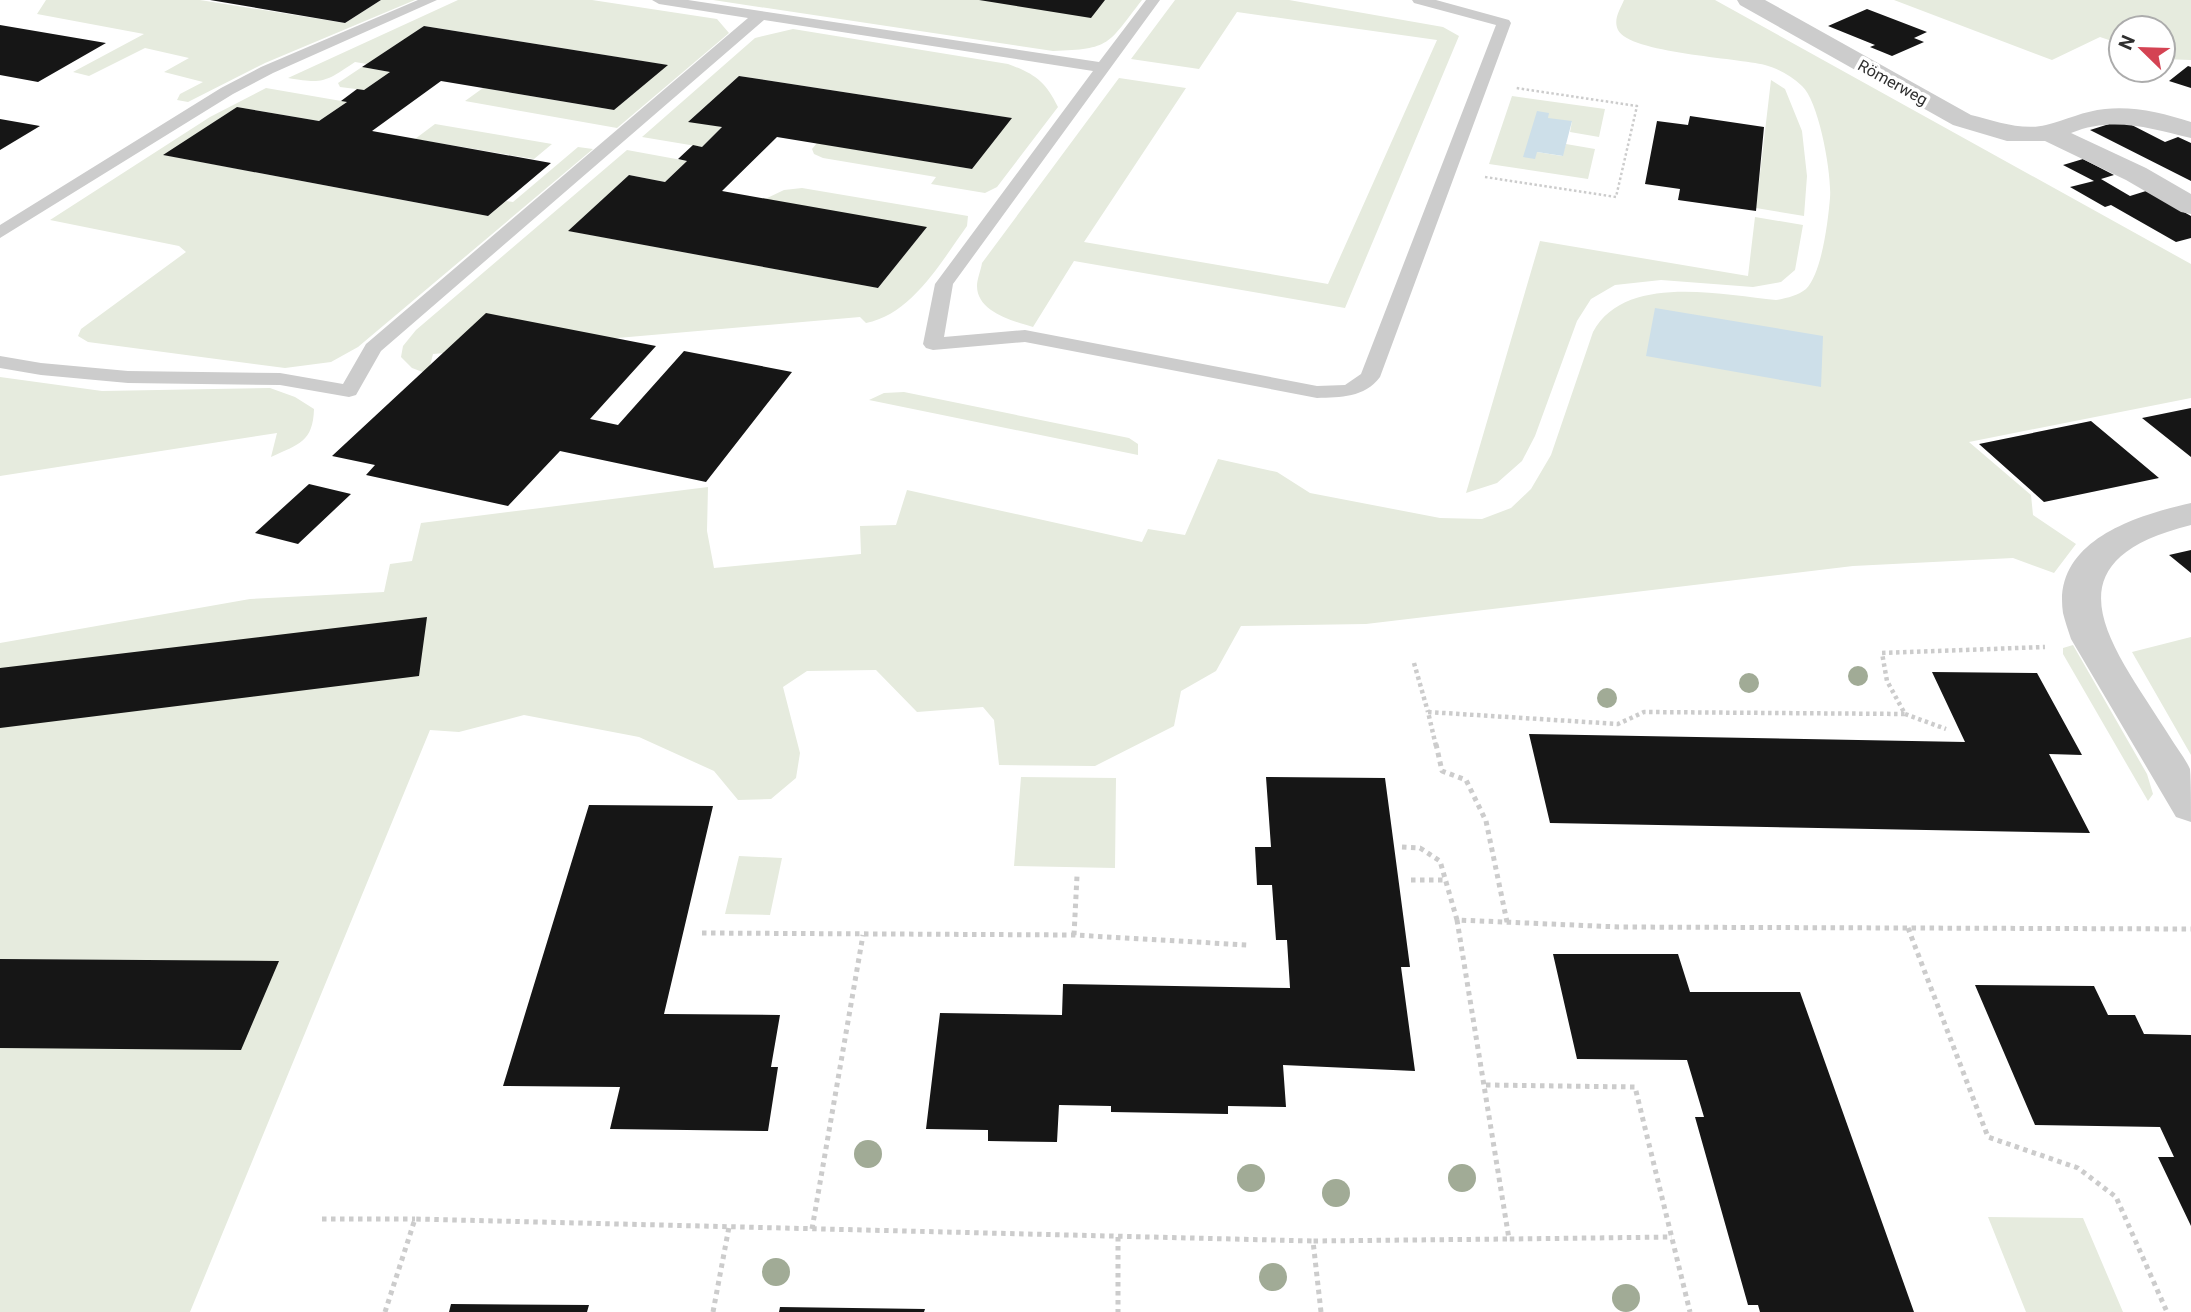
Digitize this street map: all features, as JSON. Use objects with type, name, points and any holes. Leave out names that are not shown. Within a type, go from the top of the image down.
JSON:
[{"type":"street","name":"Römerweg","points":[[1748,0],[1962,120],[2007,133],[2049,133],[2077,120],[2120,115],[2191,130]]},
{"type":"street","name":"Römerweg","points":[[2049,133],[2136,174],[2191,206]]},
{"type":"street","points":[[2191,514],[2128,534],[2097,554],[2082,584],[2080,600],[2081,618],[2090,639],[2191,806]]},
{"type":"lane","points":[[3,229],[228,91],[267,71],[430,0]]},
{"type":"lane","points":[[659,0],[1105,68]]},
{"type":"lane","points":[[1153,0],[944,284],[933,344],[1025,336],[1317,392],[1350,391],[1370,377],[1504,23],[1419,0]]},
{"type":"lane","points":[[0,362],[41,369],[128,377],[281,379],[349,391],[373,348],[761,15]]},
{"type":"lane","points":[[2161,122],[2191,122]]},
{"type":"path","points":[[1449,171],[1616,197],[1637,106],[1482,83]]},
{"type":"path","points":[[1905,714],[1887,681],[1882,653],[2054,647]]},
{"type":"path","points":[[1414,663],[1442,771],[1466,780],[1486,821],[1507,922]]},
{"type":"path","points":[[1428,712],[1618,724],[1644,712],[1905,714],[1946,729]]},
{"type":"path","points":[[1402,847],[1420,848],[1440,861],[1457,920],[1509,1239]]},
{"type":"path","points":[[1074,935],[1077,876]]},
{"type":"path","points":[[1411,880],[1446,880]]},
{"type":"path","points":[[1457,920],[1619,927],[2191,929]]},
{"type":"path","points":[[1908,928],[1988,1137],[2078,1168],[2116,1197],[2167,1312]]},
{"type":"path","points":[[702,933],[1074,935],[1247,945]]},
{"type":"path","points":[[812,1229],[863,935]]},
{"type":"path","points":[[1486,1085],[1635,1087],[1690,1312]]},
{"type":"path","points":[[322,1219],[1313,1241],[1672,1237]]},
{"type":"path","points":[[385,1312],[415,1219]]},
{"type":"path","points":[[713,1312],[729,1227]]},
{"type":"path","points":[[1118,1237],[1118,1312]]},
{"type":"path","points":[[1313,1241],[1321,1312]]},
{"type":"shaded area","points":[[46,0],[200,0],[345,23],[381,0],[415,0],[265,63],[188,102],[177,100],[180,94],[203,82],[164,72],[189,58],[145,48],[89,76],[73,72],[144,34],[37,14]]},
{"type":"shaded area","points":[[458,0],[592,0],[717,19],[729,33],[617,128],[465,101],[483,88],[614,110],[667,65],[424,26],[367,64],[355,62],[324,80],[288,78]]},
{"type":"shaded area","points":[[713,0],[1142,0],[1106,42],[1086,49],[1053,51]]},
{"type":"shaded area","points":[[1175,0],[1289,0],[1443,27],[1459,36],[1345,308],[1074,261],[1033,327],[989,309],[979,295],[977,283],[982,263],[1119,78],[1186,88],[1084,242],[1328,284],[1437,40],[1237,12],[1199,69],[1131,59]]},
{"type":"shaded area","points":[[1624,0],[1715,0],[2191,264],[2191,398],[1969,442],[2031,495],[2033,515],[2076,544],[2054,573],[2013,558],[1853,566],[1366,624],[1241,626],[1216,671],[1181,691],[1174,726],[1095,766],[999,765],[994,720],[983,707],[917,712],[876,670],[807,671],[783,687],[800,753],[796,778],[771,799],[738,800],[714,771],[639,737],[524,715],[459,732],[430,730],[190,1312],[0,1312],[0,643],[250,599],[384,592],[390,564],[412,561],[421,523],[708,487],[707,531],[714,568],[861,554],[860,526],[896,525],[907,490],[1142,542],[1148,529],[1185,535],[1218,459],[1277,472],[1310,493],[1440,518],[1482,519],[1511,508],[1531,489],[1551,455],[1593,332],[1608,313],[1627,301],[1676,292],[1776,300],[1792,296],[1806,289],[1812,281],[1823,246],[1830,198],[1829,173],[1819,122],[1802,86],[1785,73],[1765,65],[1686,54],[1626,38],[1618,30],[1616,22]]},
{"type":"shaded area","points":[[1894,0],[2191,0],[2191,60],[2177,60],[2177,14],[2107,14],[2107,39],[2100,37],[2052,60]]},
{"type":"shaded area","points":[[793,29],[1008,64],[1038,80],[1058,107],[997,187],[985,193],[931,184],[936,177],[823,158],[814,154],[812,149],[817,143],[972,169],[1011,118],[739,76],[689,121],[722,127],[702,147],[642,137],[755,38]]},
{"type":"shaded area","points":[[362,67],[390,72],[364,90],[340,87],[338,83]]},
{"type":"shaded area","points":[[1771,80],[1785,89],[1802,131],[1807,176],[1804,216],[1756,208]]},
{"type":"shaded area","points":[[266,88],[347,102],[319,121],[237,107],[164,155],[488,216],[506,201],[513,202],[578,147],[593,149],[358,347],[331,362],[285,368],[88,342],[78,336],[81,329],[186,252],[179,246],[50,220],[210,117]]},
{"type":"shaded area","points":[[1512,96],[1605,109],[1599,137],[1570,132],[1572,121],[1537,152],[1562,156],[1566,144],[1595,149],[1588,179],[1489,164]]},
{"type":"shaded area","points":[[435,124],[552,144],[534,159],[415,139]]},
{"type":"shaded area","points":[[627,150],[687,161],[665,182],[629,175],[569,231],[878,288],[926,228],[765,199],[784,190],[802,188],[968,216],[967,226],[936,270],[911,298],[882,318],[866,323],[860,317],[433,354],[428,374],[412,368],[401,357],[403,346],[416,330]]},
{"type":"shaded area","points":[[1755,217],[1803,225],[1795,270],[1781,282],[1753,287],[1661,280],[1615,285],[1591,299],[1577,321],[1535,436],[1522,461],[1497,483],[1466,493],[1540,241],[1748,276]]},
{"type":"shaded area","points":[[0,377],[102,391],[270,388],[295,397],[314,409],[313,420],[311,429],[303,440],[271,457],[277,433],[0,476]]},
{"type":"shaded area","points":[[904,392],[1129,438],[1138,444],[1138,455],[869,400],[884,393]]},
{"type":"shaded area","points":[[2191,637],[2191,755],[2132,652]]},
{"type":"shaded area","points":[[2073,645],[2147,774],[2153,794],[2148,801],[2063,654],[2063,648]]},
{"type":"shaded area","points":[[1021,777],[1116,778],[1115,868],[1014,866]]},
{"type":"shaded area","points":[[739,856],[782,858],[770,915],[725,914]]},
{"type":"shaded area","points":[[1988,1217],[2083,1218],[2123,1312],[2026,1312]]},
{"type":"water","points":[[1537,111],[1549,113],[1548,118],[1572,121],[1563,156],[1537,152],[1535,159],[1523,157]]},
{"type":"water","points":[[1655,308],[1823,336],[1821,387],[1646,356]]},
{"type":"building","points":[[210,0],[381,0],[345,23]]},
{"type":"building","points":[[979,0],[1105,0],[1091,18]]},
{"type":"building","points":[[1867,9],[1927,32],[1914,38],[1924,42],[1892,56],[1870,47],[1875,45],[1828,26]]},
{"type":"building","points":[[0,25],[106,43],[38,82],[0,75]]},
{"type":"building","points":[[424,26],[668,65],[614,110],[441,81],[372,131],[551,163],[488,216],[163,155],[237,107],[319,121],[347,102],[341,101],[357,89],[364,90],[390,72],[362,67]]},
{"type":"building","points":[[2188,66],[2191,67],[2191,88],[2177,84],[2177,75]]},
{"type":"building","points":[[739,76],[1012,118],[972,169],[777,137],[722,191],[927,227],[878,288],[568,231],[629,175],[665,182],[687,161],[678,159],[693,145],[702,147],[722,127],[688,122]]},
{"type":"building","points":[[1690,116],[1764,127],[1756,211],[1678,200],[1680,189],[1645,184],[1657,121],[1688,125]]},
{"type":"building","points":[[0,119],[40,126],[0,150]]},
{"type":"building","points":[[2122,120],[2165,142],[2178,137],[2191,143],[2191,181],[2090,130]]},
{"type":"building","points":[[2083,159],[2114,175],[2101,179],[2130,196],[2146,191],[2191,216],[2191,238],[2176,242],[2111,205],[2105,207],[2070,187],[2094,181],[2063,165]]},
{"type":"building","points":[[486,313],[656,346],[590,419],[618,425],[684,351],[792,372],[706,482],[560,451],[508,506],[366,475],[375,465],[332,456]]},
{"type":"building","points":[[2191,408],[2191,457],[2142,418]]},
{"type":"building","points":[[2091,421],[2159,478],[2044,502],[1979,444]]},
{"type":"building","points":[[309,484],[351,494],[298,544],[255,533]]},
{"type":"building","points":[[2191,550],[2191,573],[2169,555]]},
{"type":"building","points":[[427,617],[419,676],[0,728],[0,668]]},
{"type":"building","points":[[1932,672],[2037,673],[2082,755],[2049,754],[2090,833],[1550,823],[1529,734],[1965,742]]},
{"type":"building","points":[[1266,777],[1385,778],[1410,967],[1401,967],[1415,1071],[1283,1065],[1286,1107],[1228,1106],[1228,1114],[1111,1112],[1111,1106],[1059,1105],[1057,1142],[988,1141],[988,1130],[926,1129],[940,1013],[1062,1015],[1063,984],[1290,988],[1287,940],[1276,940],[1272,885],[1257,885],[1255,847],[1271,847]]},
{"type":"building","points":[[589,805],[713,806],[664,1014],[780,1015],[771,1067],[778,1067],[768,1131],[610,1129],[620,1087],[503,1086]]},
{"type":"building","points":[[1553,954],[1678,954],[1690,992],[1800,992],[1914,1312],[1760,1312],[1758,1305],[1748,1305],[1695,1117],[1704,1117],[1687,1060],[1577,1059]]},
{"type":"building","points":[[0,959],[279,961],[241,1050],[0,1048]]},
{"type":"building","points":[[1975,985],[2094,986],[2108,1015],[2135,1015],[2144,1034],[2191,1035],[2191,1226],[2158,1157],[2174,1157],[2160,1127],[2035,1125]]},
{"type":"building","points":[[451,1304],[589,1305],[587,1312],[449,1312]]},
{"type":"building","points":[[780,1307],[925,1309],[924,1312],[779,1312]]}]
